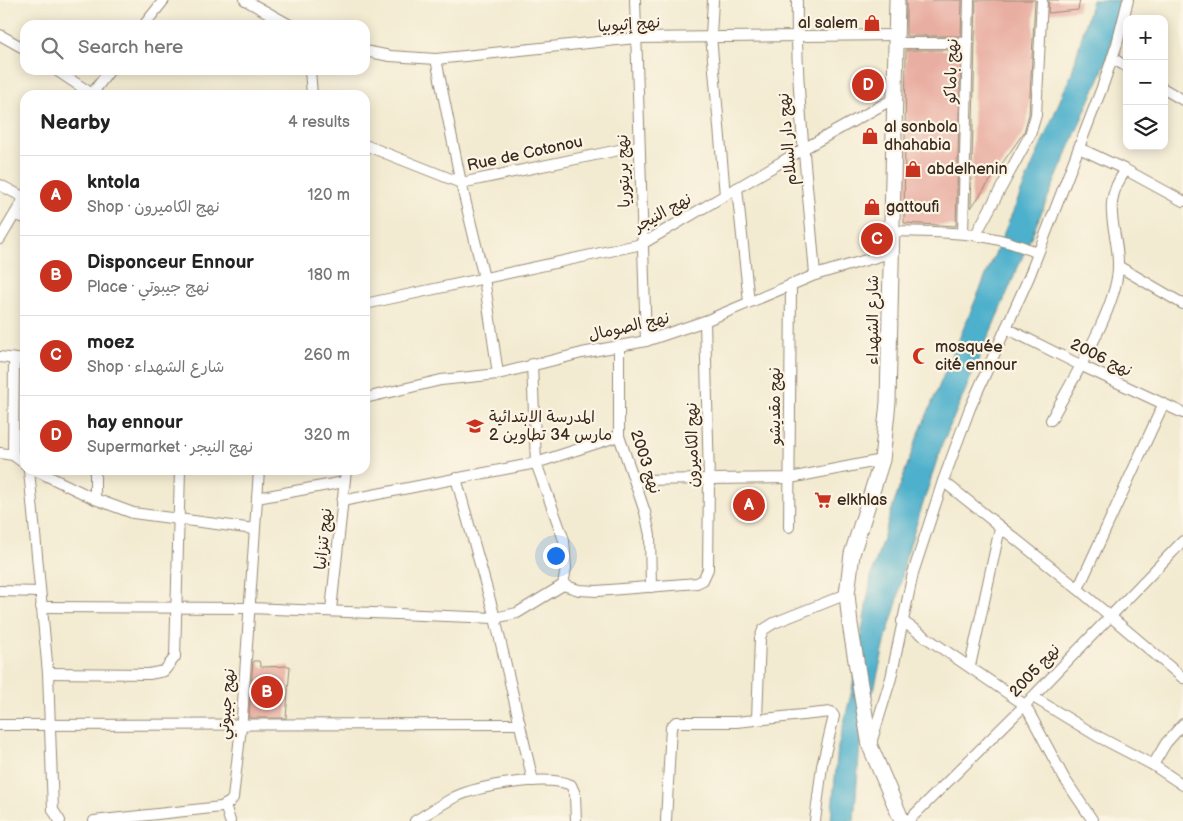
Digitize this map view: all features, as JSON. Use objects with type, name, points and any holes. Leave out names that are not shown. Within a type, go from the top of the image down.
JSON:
[{"type":"main road","name":"شارع الشهداء","points":[[897,0],[890,231],[890,366],[882,460],[852,554],[847,594],[850,624],[870,746],[901,819]]},
{"type":"street","points":[[245,0],[281,20]]},
{"type":"street","name":"نهج بريتوريا","points":[[635,0],[638,146],[646,341]]},
{"type":"street","points":[[713,0],[711,36],[725,196]]},
{"type":"street","name":"نهج دار السلام","points":[[798,0],[796,37],[815,275]]},
{"type":"street","name":"نهج باماكو","points":[[963,233],[969,0]]},
{"type":"street","points":[[976,234],[1030,135],[1036,115],[1042,0]]},
{"type":"street","points":[[870,746],[890,678],[913,573],[943,481],[970,408],[1006,328],[1035,252],[1079,148],[1112,58],[1128,0]]},
{"type":"street","points":[[147,20],[160,1]]},
{"type":"street","points":[[0,35],[20,46]]},
{"type":"street","name":"نهج إثيوبيا","points":[[370,51],[390,56],[436,59],[636,38],[711,36],[897,39],[968,43]]},
{"type":"street","points":[[1112,58],[1123,64]]},
{"type":"street","points":[[436,59],[461,182],[484,278],[498,374]]},
{"type":"street","points":[[63,75],[85,90]]},
{"type":"street","points":[[96,90],[106,75]]},
{"type":"street","points":[[310,75],[312,90]]},
{"type":"street","points":[[1168,91],[1183,100]]},
{"type":"street","name":"نهج النيجر","points":[[370,303],[642,244],[804,148],[893,99]]},
{"type":"street","name":"Rue de Cotonou","points":[[370,147],[461,182],[638,146]]},
{"type":"street","points":[[1079,148],[1126,170],[1183,201]]},
{"type":"street","points":[[1052,420],[1112,300],[1117,285],[1118,266],[1111,224],[1113,192],[1116,182],[1126,170]]},
{"type":"street","points":[[0,185],[20,195]]},
{"type":"street","points":[[737,188],[749,302]]},
{"type":"street","points":[[0,238],[20,206]]},
{"type":"street","points":[[15,215],[20,216]]},
{"type":"street","points":[[890,231],[976,234],[993,237],[1035,252]]},
{"type":"street","name":"نهج الصومال","points":[[370,397],[440,380],[498,374],[532,364],[646,341],[705,321],[815,275],[890,253]]},
{"type":"street","points":[[1118,266],[1183,304]]},
{"type":"street","name":"نهج مقديشو","points":[[789,527],[791,284]]},
{"type":"street","name":"نهج الكاميرون","points":[[651,587],[697,582],[703,580],[708,570],[709,480],[705,321]]},
{"type":"street","name":"نهج 2006","points":[[1006,328],[1080,366],[1183,413]]},
{"type":"street","name":"نهج 2003","points":[[619,346],[618,436],[635,480],[650,535],[651,587]]},
{"type":"street","points":[[0,357],[20,359],[13,455]]},
{"type":"street","points":[[41,607],[250,608],[495,618],[517,613],[563,585],[566,568],[564,540],[536,463],[532,364]]},
{"type":"street","points":[[1078,589],[1164,405]]},
{"type":"street","points":[[342,501],[536,463],[618,436]]},
{"type":"street","points":[[0,454],[13,455],[20,460]]},
{"type":"street","points":[[635,480],[790,478],[882,460]]},
{"type":"street","points":[[29,475],[48,673],[53,810],[60,821]]},
{"type":"street","points":[[45,475],[95,499],[134,513],[254,529]]},
{"type":"street","points":[[95,475],[95,499]]},
{"type":"street","points":[[48,673],[149,674],[164,671],[175,657],[178,607],[180,475]]},
{"type":"street","name":"نهج جيبوتي","points":[[225,806],[230,802],[234,791],[241,725],[259,475]]},
{"type":"street","name":"نهج تنزانيا","points":[[332,610],[345,475]]},
{"type":"street","points":[[456,478],[495,618],[533,781]]},
{"type":"street","points":[[943,481],[1078,589],[1183,678]]},
{"type":"street","points":[[257,498],[344,482]]},
{"type":"street","points":[[970,666],[1000,528]]},
{"type":"street","name":"نهج 2005","points":[[901,819],[1025,705],[1183,541]]},
{"type":"street","points":[[563,585],[579,590],[597,591],[651,587]]},
{"type":"street","points":[[0,591],[40,592]]},
{"type":"street","points":[[757,719],[760,638],[763,630],[774,623],[847,594]]},
{"type":"street","points":[[902,621],[1025,705],[1064,778],[1093,821]]},
{"type":"street","points":[[1033,697],[1097,736],[1153,765],[1183,785]]},
{"type":"street","points":[[666,821],[672,725],[677,721],[724,722],[828,712],[833,714],[822,766],[815,821]]},
{"type":"street","points":[[0,725],[520,724]]},
{"type":"street","points":[[1153,765],[1166,743],[1183,724]]},
{"type":"street","points":[[415,821],[456,797],[475,789],[533,781],[570,785],[575,794],[576,821]]},
{"type":"street","points":[[94,821],[225,806],[230,821]]},
{"type":"water","points":[[1092,0],[1122,0],[1106,62],[941,447],[905,560],[897,602],[887,634],[874,690],[863,706],[854,821],[831,821],[838,747],[852,690],[871,577],[892,509],[915,443],[1072,72]]},
{"type":"building","points":[[906,0],[962,0],[961,36],[906,36]]},
{"type":"building","points":[[976,0],[1035,0],[1029,114],[1024,132],[971,208]]},
{"type":"building","points":[[1049,0],[1080,0],[1078,10],[1048,13]]},
{"type":"building","points":[[906,50],[961,50],[956,226],[904,223]]},
{"type":"building","points":[[253,661],[259,661],[261,667],[290,666],[286,718],[249,718]]},
{"type":"place","name":"al salem","points":[[872,23]]},
{"type":"place","name":"hay ennour","points":[[868,85]]},
{"type":"place","name":"al sonbola dhahabia","points":[[870,136]]},
{"type":"place","name":"abdelhenin","points":[[913,169]]},
{"type":"place","name":"gattoufi","points":[[872,207]]},
{"type":"place","name":"moez","points":[[877,239]]},
{"type":"place","name":"mosquée cité ennour","points":[[921,356]]},
{"type":"place","name":"المدرسة الابتدائية 2 مارس 34 تطاوين","points":[[475,426]]},
{"type":"place","name":"elkhlas","points":[[823,500]]},
{"type":"place","name":"kntola","points":[[749,505]]},
{"type":"place","name":"Disponceur Ennour","points":[[267,692]]}]
